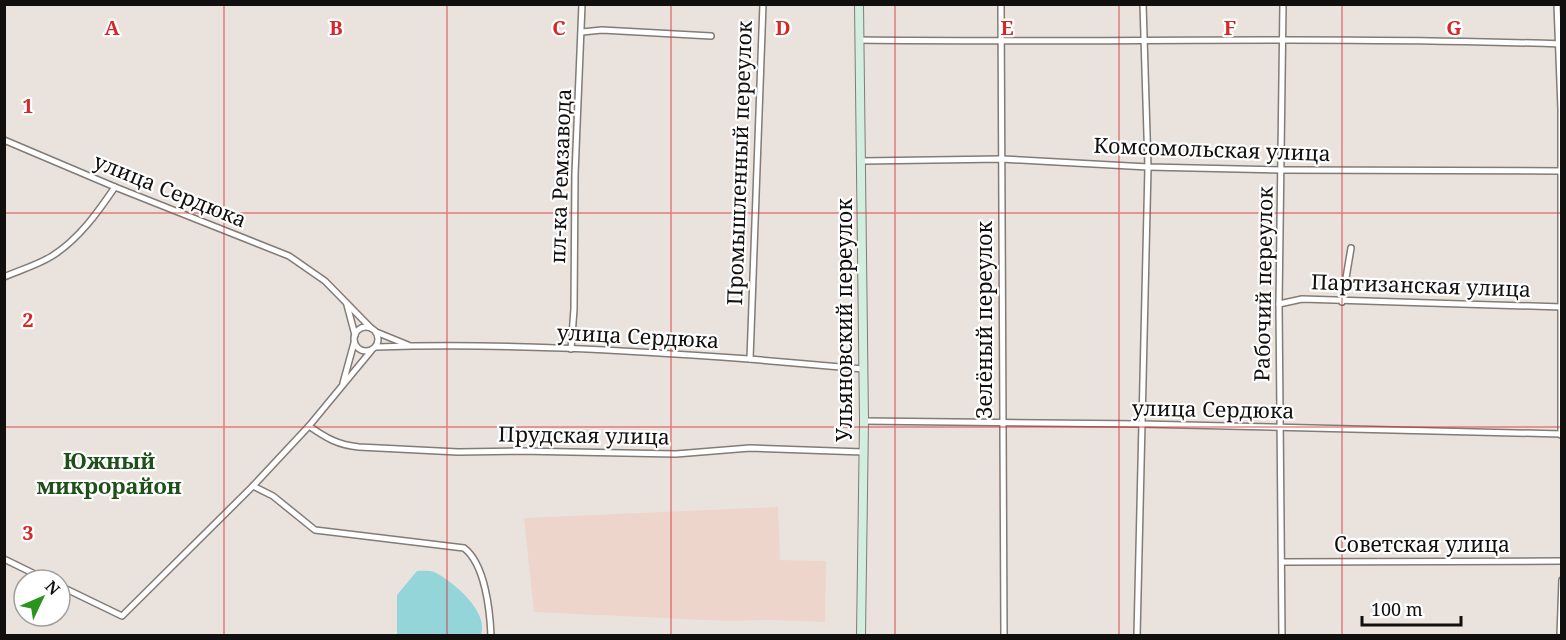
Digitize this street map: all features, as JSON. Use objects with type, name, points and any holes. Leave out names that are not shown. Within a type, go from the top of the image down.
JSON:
[{"type":"main road","name":"Ульяновский переулок","points":[[859,4],[864,421],[861,636]]},
{"type":"street","name":"пл-ка Ремзавода","points":[[571,349],[582,4]]},
{"type":"street","name":"Промышленный переулок","points":[[750,359],[763,4]]},
{"type":"street","name":"Зелёный переулок","points":[[1001,4],[1004,636]]},
{"type":"street","points":[[1137,636],[1148,167],[1143,4]]},
{"type":"street","name":"Рабочий переулок","points":[[1282,636],[1279,304],[1283,4]]},
{"type":"street","points":[[1557,4],[1560,44],[1562,434]]},
{"type":"street","points":[[582,32],[602,30],[711,36]]},
{"type":"street","points":[[859,40],[1143,42],[1282,39],[1560,44]]},
{"type":"street","name":"улица Сердюка","points":[[4,140],[289,256],[325,281],[370,328]]},
{"type":"street","name":"Комсомольская улица","points":[[862,161],[1002,159],[1148,167],[1281,170],[1561,171]]},
{"type":"street","points":[[4,277],[52,256],[73,239],[90,222],[115,187]]},
{"type":"street","points":[[1342,302],[1351,248]]},
{"type":"street","name":"Партизанская улица","points":[[1279,304],[1302,299],[1561,307]]},
{"type":"street","points":[[346,303],[360,350],[374,349]]},
{"type":"street","points":[[342,387],[355,338],[363,327],[412,346]]},
{"type":"street","points":[[72,592],[122,616],[253,486],[309,426],[374,349],[379,340],[376,332]]},
{"type":"street","name":"улица Сердюка","points":[[374,349],[412,346],[571,349],[750,359],[863,369]]},
{"type":"street","name":"улица Сердюка","points":[[864,421],[1141,424],[1562,434]]},
{"type":"street","name":"Прудская улица","points":[[309,426],[342,446],[370,448],[458,452],[676,454],[750,448],[863,452]]},
{"type":"street","points":[[253,486],[273,496],[315,530],[464,548],[475,561],[481,576],[490,616],[491,636]]},
{"type":"street","points":[[4,559],[22,568]]},
{"type":"street","name":"Советская улица","points":[[1283,562],[1562,561]]},
{"type":"street","points":[[1560,636],[1562,580]]},
{"type":"shaded area","points":[[778,507],[780,560],[826,561],[825,622],[726,621],[534,612],[524,518]]},
{"type":"water","points":[[417,571],[434,572],[469,599],[480,617],[481,635],[397,635],[397,595]]},
{"type":"district","name":"Южный микрорайон","points":[[109,474]]}]
